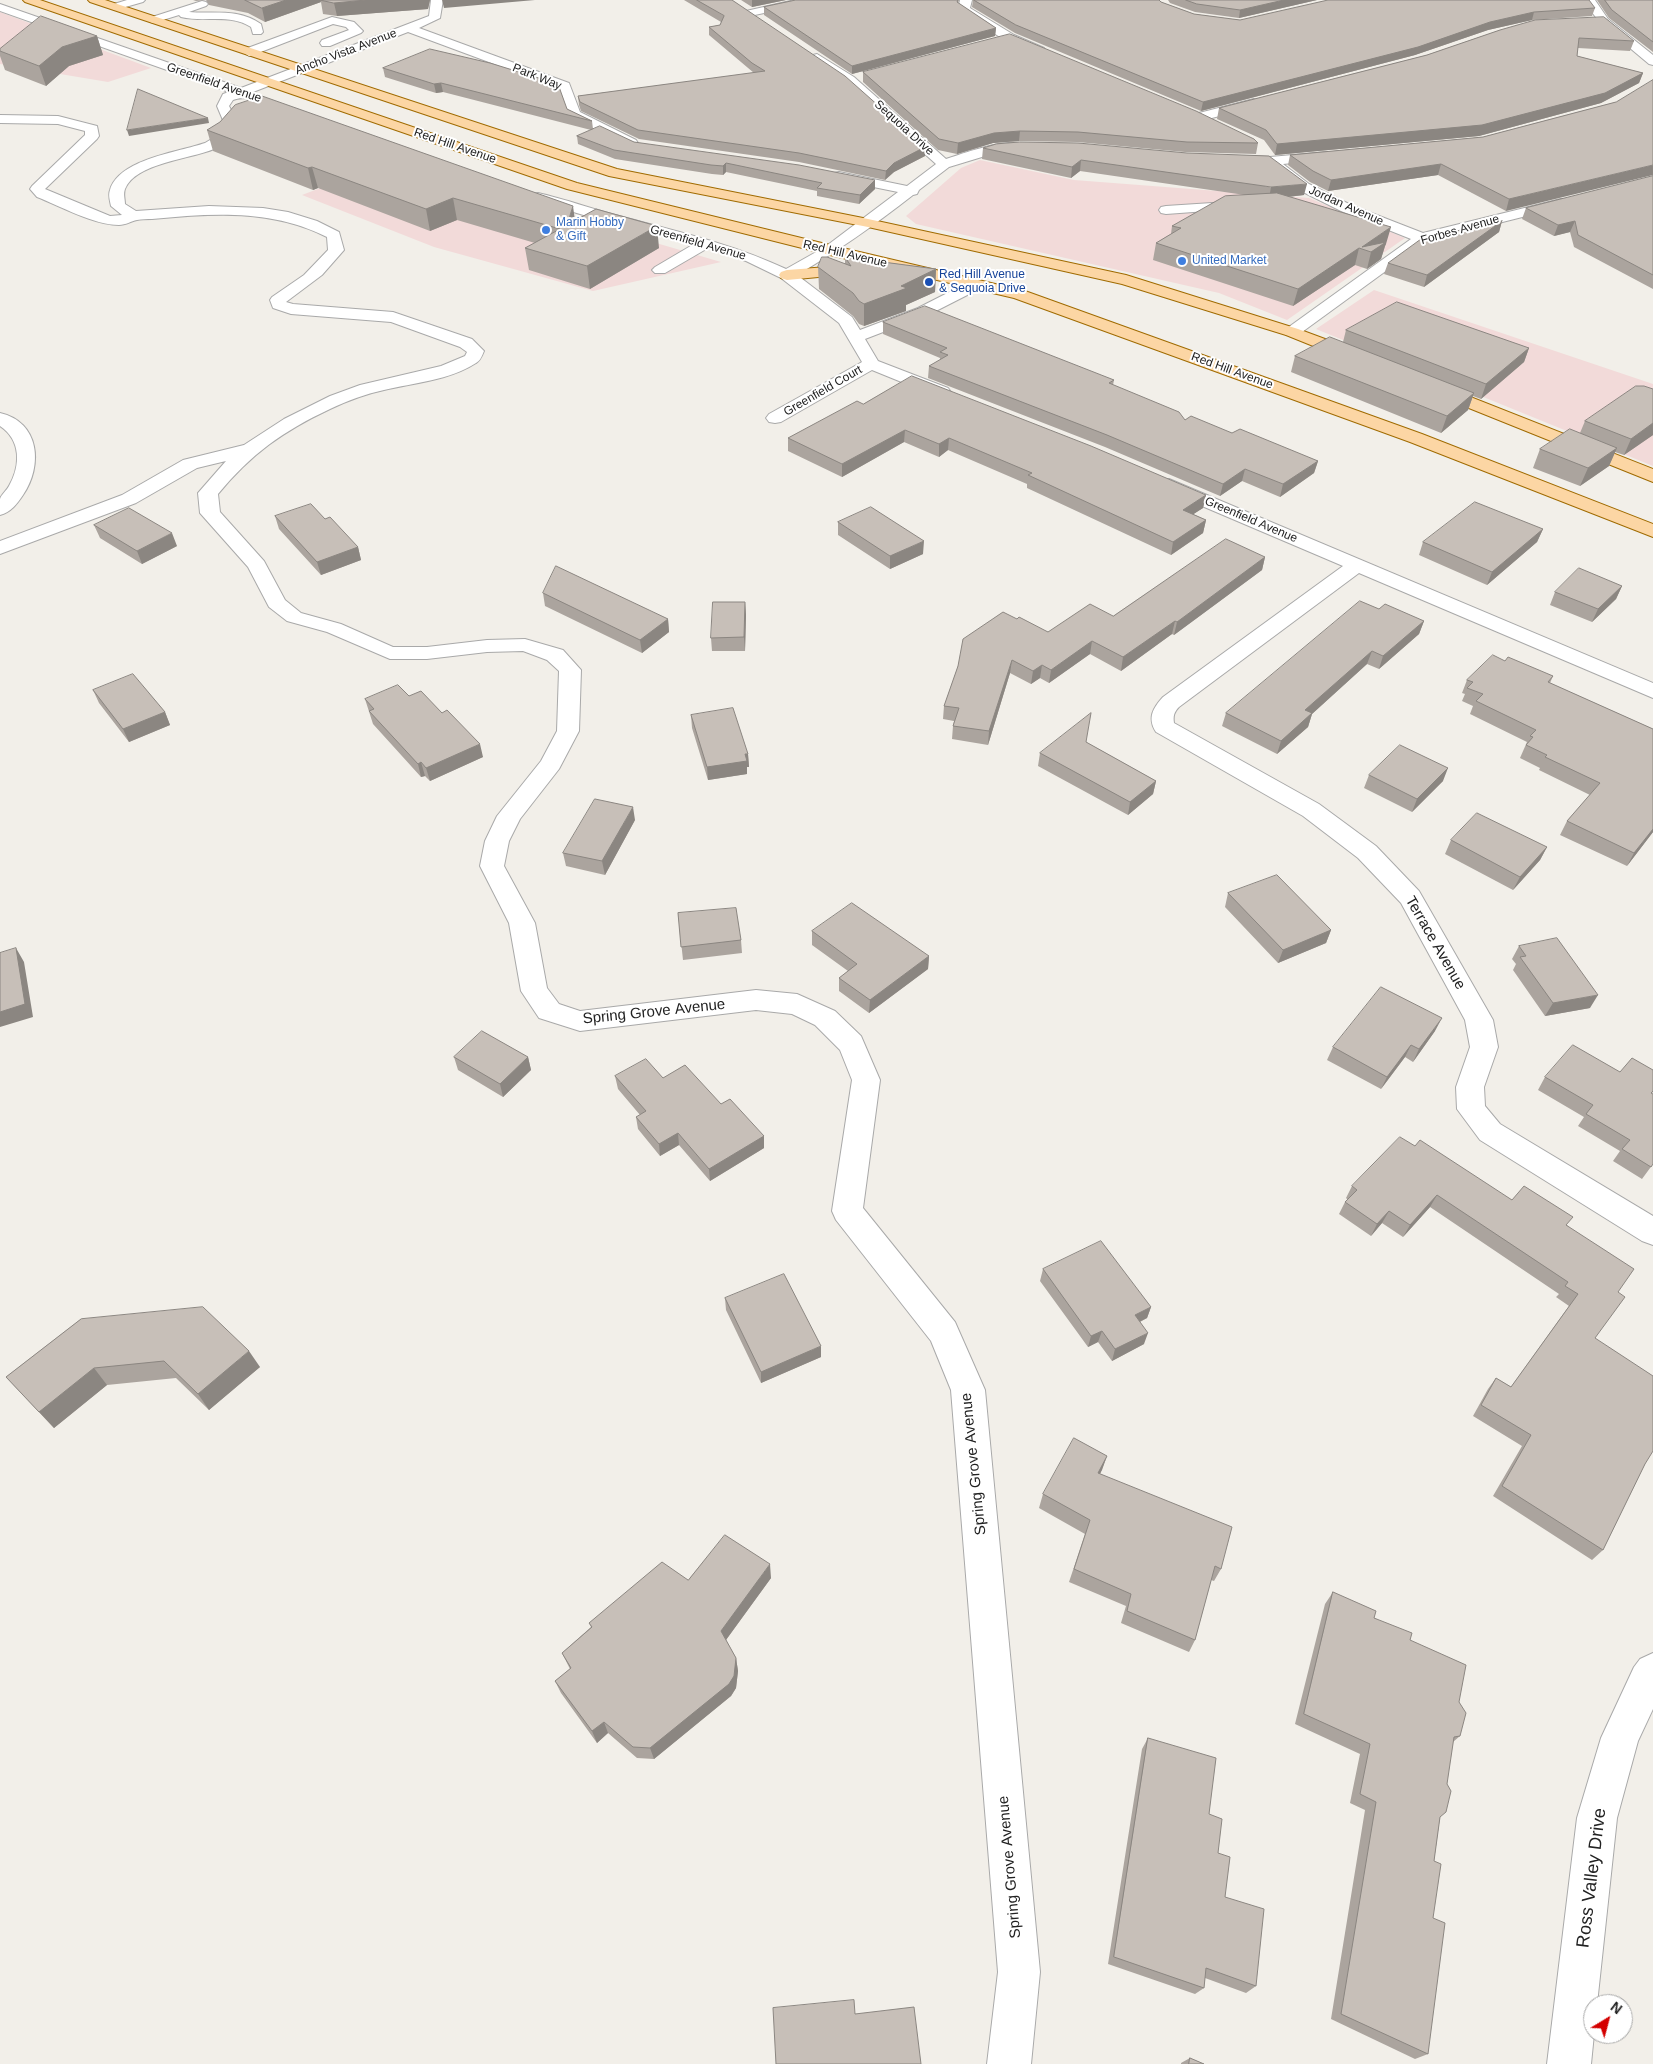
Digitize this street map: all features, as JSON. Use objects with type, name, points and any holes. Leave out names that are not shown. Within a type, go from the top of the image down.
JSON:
[{"type":"main road","name":"Red Hill Avenue","points":[[29,0],[572,186],[830,250],[1019,294],[1416,438],[1653,531]]},
{"type":"main road","name":"Red Hill Avenue","points":[[109,3],[249,52],[614,173],[868,223],[1126,280],[1292,332],[1372,363]]},
{"type":"main road","points":[[824,230],[840,230],[868,223]]},
{"type":"main road","points":[[724,224],[808,229]]},
{"type":"main road","points":[[787,275],[847,270],[922,272]]},
{"type":"main road","points":[[1416,381],[1653,476]]},
{"type":"street","points":[[109,3],[139,0]]},
{"type":"street","name":"Ancho Vista Avenue","points":[[249,95],[265,82],[303,70],[434,18],[437,0]]},
{"type":"street","points":[[750,13],[811,0]]},
{"type":"street","points":[[966,0],[964,9],[1010,38],[1055,57]]},
{"type":"street","points":[[1589,0],[1604,21],[1653,61]]},
{"type":"street","points":[[158,21],[185,15],[218,2]]},
{"type":"street","points":[[158,21],[218,2]]},
{"type":"street","points":[[737,4],[766,23]]},
{"type":"street","name":"Greenfield Avenue","points":[[0,7],[249,95]]},
{"type":"street","points":[[185,15],[195,17],[223,14],[240,18],[257,26],[253,33],[224,43]]},
{"type":"street","points":[[249,52],[332,20],[350,24],[357,31],[382,39]]},
{"type":"street","points":[[1586,22],[1604,21]]},
{"type":"street","name":"Park Way","points":[[408,28],[565,86],[574,114],[635,145],[644,146]]},
{"type":"street","points":[[316,47],[357,31]]},
{"type":"street","points":[[991,43],[1010,38]]},
{"type":"street","points":[[278,61],[294,52],[286,47],[282,39]]},
{"type":"street","name":"Sequoia Drive","points":[[787,275],[830,250],[912,191],[944,164],[855,79],[804,49]]},
{"type":"street","points":[[133,216],[118,206],[117,192],[124,179],[143,167],[168,156],[210,146],[224,137],[232,125],[223,106],[228,97],[249,95]]},
{"type":"street","points":[[1216,125],[1195,115],[1267,100]]},
{"type":"street","points":[[0,119],[52,119],[77,122],[92,129],[92,136],[37,190],[42,194],[108,220],[121,221],[133,216]]},
{"type":"street","points":[[944,164],[994,150],[1036,147]]},
{"type":"street","points":[[1223,160],[1266,156],[1340,155]]},
{"type":"street","name":"Jordan Avenue","points":[[1266,156],[1304,187],[1339,204],[1422,238]]},
{"type":"street","points":[[828,174],[912,191]]},
{"type":"street","name":"Greenfield Avenue","points":[[527,193],[612,219],[707,243],[751,258],[787,275],[846,320],[871,364]]},
{"type":"street","name":"Forbes Avenue","points":[[1292,332],[1422,238],[1573,199]]},
{"type":"street","points":[[1304,202],[1339,204]]},
{"type":"street","points":[[1166,210],[1256,204]]},
{"type":"street","name":"Spring Grove Avenue","points":[[133,216],[202,210],[228,210],[293,218],[321,227],[334,235],[336,250],[325,266],[305,283],[278,300],[279,305],[291,309],[392,317],[466,343],[476,351],[472,359],[454,369],[364,389],[331,402],[250,449],[208,493],[210,513],[257,565],[276,602],[294,618],[334,628],[390,653],[427,654],[487,646],[525,645],[555,655],[570,670],[568,731],[551,764],[509,816],[497,841],[492,866],[522,923],[534,991],[549,1011],[580,1021],[756,1000],[797,1004],[825,1018],[851,1044],[866,1080],[848,1211],[944,1332],[968,1390],[1019,1972],[1009,2064]]},
{"type":"street","points":[[660,270],[707,243]]},
{"type":"street","points":[[856,337],[924,311],[977,284]]},
{"type":"street","points":[[871,364],[961,400]]},
{"type":"street","name":"Greenfield Court","points":[[775,418],[871,364]]},
{"type":"street","points":[[0,418],[21,433],[28,454],[21,485],[0,509]]},
{"type":"street","points":[[0,548],[129,499],[190,464],[250,449]]},
{"type":"street","name":"Greenfield Avenue","points":[[1150,476],[1356,566],[1653,691]]},
{"type":"street","name":"Terrace Avenue","points":[[1356,566],[1171,702],[1164,710],[1161,718],[1164,727],[1311,810],[1367,852],[1410,897],[1479,1020],[1484,1047],[1470,1087],[1471,1109],[1490,1132],[1653,1232]]},
{"type":"street","name":"Ross Valley Drive","points":[[1569,2064],[1597,1818],[1620,1738],[1647,1680],[1653,1672]]},
{"type":"shaded area","points":[[0,12],[151,68],[108,82],[0,64]]},
{"type":"shaded area","points":[[399,158],[547,211],[721,262],[593,291],[434,247],[302,195]]},
{"type":"shaded area","points":[[980,160],[1074,180],[1309,198],[1405,238],[1287,320],[1219,293],[916,224],[906,216],[961,168]]},
{"type":"shaded area","points":[[1374,290],[1653,384],[1653,466],[1316,329]]},
{"type":"building","points":[[245,0],[286,0],[262,8]]},
{"type":"building","points":[[320,0],[366,0],[334,3]]},
{"type":"building","points":[[697,0],[732,0],[845,76],[925,147],[894,163],[886,171],[799,153],[638,130],[580,102],[578,96],[765,71],[752,63],[709,27],[720,25],[724,16]]},
{"type":"building","points":[[796,0],[958,0],[957,2],[996,28],[852,66],[764,7]]},
{"type":"building","points":[[974,0],[1159,0],[1194,14],[1240,20],[1328,0],[1589,0],[1595,8],[1534,12],[1490,22],[1418,47],[1203,102],[1016,25]]},
{"type":"building","points":[[1186,0],[1284,0],[1240,10],[1197,4]]},
{"type":"building","points":[[1605,0],[1653,0],[1653,42],[1612,10]]},
{"type":"building","points":[[41,16],[97,36],[62,47],[39,66],[0,51],[0,49]]},
{"type":"building","points":[[1604,17],[1634,41],[1579,38],[1577,56],[1643,73],[1605,93],[1482,125],[1277,144],[1266,130],[1219,108],[1427,55],[1535,20]]},
{"type":"building","points":[[1010,34],[1196,111],[1254,139],[1258,143],[1187,142],[1078,132],[1020,131],[994,133],[958,143],[939,139],[863,72]]},
{"type":"building","points":[[430,49],[490,63],[558,84],[567,109],[592,121],[441,83],[434,84],[383,68]]},
{"type":"building","points":[[1653,80],[1653,165],[1509,199],[1441,164],[1331,180],[1313,171],[1290,155],[1483,137],[1616,102]]},
{"type":"building","points":[[138,89],[208,118],[127,130]]},
{"type":"building","points":[[262,96],[573,206],[567,225],[596,209],[657,226],[587,266],[525,248],[560,229],[453,198],[426,209],[207,130],[220,122],[235,105]]},
{"type":"building","points":[[600,126],[634,142],[799,165],[875,180],[860,195],[817,188],[822,183],[726,163],[723,166],[711,165],[614,150],[577,136]]},
{"type":"building","points":[[1020,142],[1078,143],[1187,153],[1269,156],[1307,184],[1271,187],[1081,160],[1072,167],[983,148],[996,144]]},
{"type":"building","points":[[1653,176],[1653,275],[1578,235],[1575,221],[1558,225],[1526,208]]},
{"type":"building","points":[[1277,193],[1391,227],[1362,247],[1386,242],[1371,252],[1359,248],[1298,289],[1156,243],[1181,228],[1172,226],[1225,196]]},
{"type":"building","points":[[1502,221],[1427,275],[1388,263],[1421,239]]},
{"type":"building","points":[[822,257],[851,266],[845,257],[936,269],[901,286],[907,288],[864,304],[853,293],[818,267]]},
{"type":"building","points":[[1397,302],[1529,348],[1486,384],[1346,330]]},
{"type":"building","points":[[925,306],[1114,380],[1109,383],[1179,412],[1185,420],[1191,416],[1232,433],[1240,429],[1318,461],[1283,484],[1245,469],[1223,484],[1107,435],[929,366],[948,355],[940,352],[947,348],[883,322]]},
{"type":"building","points":[[1330,337],[1474,393],[1447,416],[1295,356]]},
{"type":"building","points":[[912,376],[1091,446],[1206,495],[1183,510],[1206,520],[1173,542],[1028,475],[1032,473],[949,438],[939,444],[905,430],[842,464],[788,438],[857,401],[863,404]]},
{"type":"building","points":[[1636,386],[1653,389],[1653,423],[1631,439],[1585,421]]},
{"type":"building","points":[[1570,429],[1617,448],[1588,468],[1540,449]]},
{"type":"building","points":[[1475,502],[1543,529],[1492,572],[1423,542]]},
{"type":"building","points":[[311,504],[325,519],[330,517],[358,547],[317,562],[275,516]]},
{"type":"building","points":[[871,507],[924,541],[890,556],[838,522]]},
{"type":"building","points":[[129,508],[172,533],[137,551],[94,525]]},
{"type":"building","points":[[1226,539],[1265,557],[1177,622],[1175,621],[1123,657],[1092,641],[1051,670],[1042,665],[1033,671],[1012,660],[989,731],[953,726],[959,708],[944,706],[958,666],[963,639],[1003,612],[1017,619],[1019,617],[1048,632],[1090,604],[1113,616]]},
{"type":"building","points":[[556,566],[668,619],[640,640],[543,593]]},
{"type":"building","points":[[1579,568],[1622,586],[1598,609],[1555,592]]},
{"type":"building","points":[[1360,601],[1379,609],[1385,604],[1424,621],[1383,656],[1372,651],[1305,710],[1312,713],[1281,741],[1226,713]]},
{"type":"building","points":[[713,602],[745,602],[744,637],[711,638]]},
{"type":"building","points":[[1493,655],[1505,661],[1508,657],[1553,676],[1548,682],[1653,729],[1653,829],[1634,853],[1567,821],[1600,783],[1545,757],[1547,755],[1526,745],[1533,737],[1530,736],[1536,730],[1476,701],[1483,694],[1467,688],[1473,682],[1467,680]]},
{"type":"building","points":[[133,674],[165,712],[123,729],[93,690]]},
{"type":"building","points":[[398,685],[409,696],[421,691],[442,713],[447,710],[480,744],[426,768],[421,762],[418,764],[369,711],[374,709],[365,699]]},
{"type":"building","points":[[733,708],[748,754],[745,754],[747,761],[707,767],[691,715]]},
{"type":"building","points":[[1091,713],[1086,742],[1156,781],[1130,802],[1040,753]]},
{"type":"building","points":[[1400,745],[1448,768],[1417,799],[1369,775]]},
{"type":"building","points":[[595,799],[633,807],[602,861],[563,853]]},
{"type":"building","points":[[1477,813],[1547,847],[1520,877],[1451,840]]},
{"type":"building","points":[[1277,875],[1331,930],[1283,950],[1228,893]]},
{"type":"building","points":[[852,903],[929,956],[870,1000],[839,978],[857,964],[812,931]]},
{"type":"building","points":[[736,908],[741,940],[681,947],[678,913]]},
{"type":"building","points":[[1557,938],[1598,995],[1553,1003],[1520,957],[1526,956],[1519,946]]},
{"type":"building","points":[[16,948],[25,1004],[0,1012],[0,953]]},
{"type":"building","points":[[1381,987],[1442,1018],[1419,1049],[1411,1045],[1387,1077],[1333,1047]]},
{"type":"building","points":[[482,1031],[528,1057],[500,1084],[454,1057]]},
{"type":"building","points":[[1573,1045],[1620,1072],[1632,1058],[1653,1070],[1653,1091],[1651,1093],[1653,1094],[1653,1164],[1651,1167],[1622,1149],[1630,1140],[1586,1114],[1593,1105],[1545,1077]]},
{"type":"building","points":[[646,1059],[663,1078],[685,1065],[721,1104],[730,1099],[764,1136],[709,1169],[678,1133],[659,1144],[636,1117],[646,1111],[615,1076]]},
{"type":"building","points":[[1400,1137],[1415,1146],[1420,1140],[1512,1200],[1524,1186],[1573,1217],[1566,1225],[1634,1269],[1618,1292],[1625,1297],[1595,1338],[1653,1376],[1653,1451],[1603,1550],[1502,1486],[1531,1435],[1481,1405],[1496,1378],[1511,1387],[1578,1294],[1565,1286],[1568,1282],[1437,1195],[1410,1225],[1389,1211],[1377,1224],[1345,1202],[1357,1190],[1352,1186]]},
{"type":"building","points":[[1101,1241],[1151,1307],[1135,1315],[1148,1333],[1115,1349],[1102,1331],[1091,1336],[1043,1269]]},
{"type":"building","points":[[784,1274],[821,1346],[761,1372],[725,1298]]},
{"type":"building","points":[[203,1307],[249,1351],[198,1394],[164,1361],[94,1368],[39,1412],[6,1377],[81,1319]]},
{"type":"building","points":[[1074,1438],[1107,1456],[1098,1473],[1232,1527],[1221,1569],[1215,1566],[1195,1640],[1127,1611],[1131,1594],[1074,1569],[1090,1520],[1043,1494]]},
{"type":"building","points":[[725,1535],[770,1564],[721,1631],[736,1658],[734,1676],[729,1684],[650,1748],[633,1747],[604,1722],[592,1731],[555,1681],[571,1668],[562,1653],[592,1627],[589,1623],[662,1562],[688,1580]]},
{"type":"building","points":[[1333,1592],[1376,1611],[1374,1618],[1412,1633],[1410,1640],[1466,1665],[1459,1702],[1466,1713],[1460,1736],[1454,1737],[1447,1784],[1451,1791],[1446,1812],[1440,1817],[1434,1861],[1441,1864],[1433,1918],[1445,1923],[1428,2054],[1341,2014],[1376,1802],[1360,1794],[1370,1744],[1304,1714]]},
{"type":"building","points":[[1148,1738],[1216,1758],[1209,1814],[1222,1819],[1218,1853],[1230,1857],[1225,1897],[1264,1909],[1256,1986],[1206,1968],[1204,1988],[1114,1957]]},
{"type":"building","points":[[854,2000],[855,2014],[914,2007],[921,2064],[776,2064],[773,2008]]},
{"type":"building","points":[[1190,2058],[1204,2064],[1189,2064]]},
{"type":"place","name":"Marin Hobby & Gift","points":[[546,230]]},
{"type":"place","name":"United Market","points":[[1182,261]]},
{"type":"place","name":"Red Hill Avenue & Sequoia Drive","points":[[929,282]]}]
